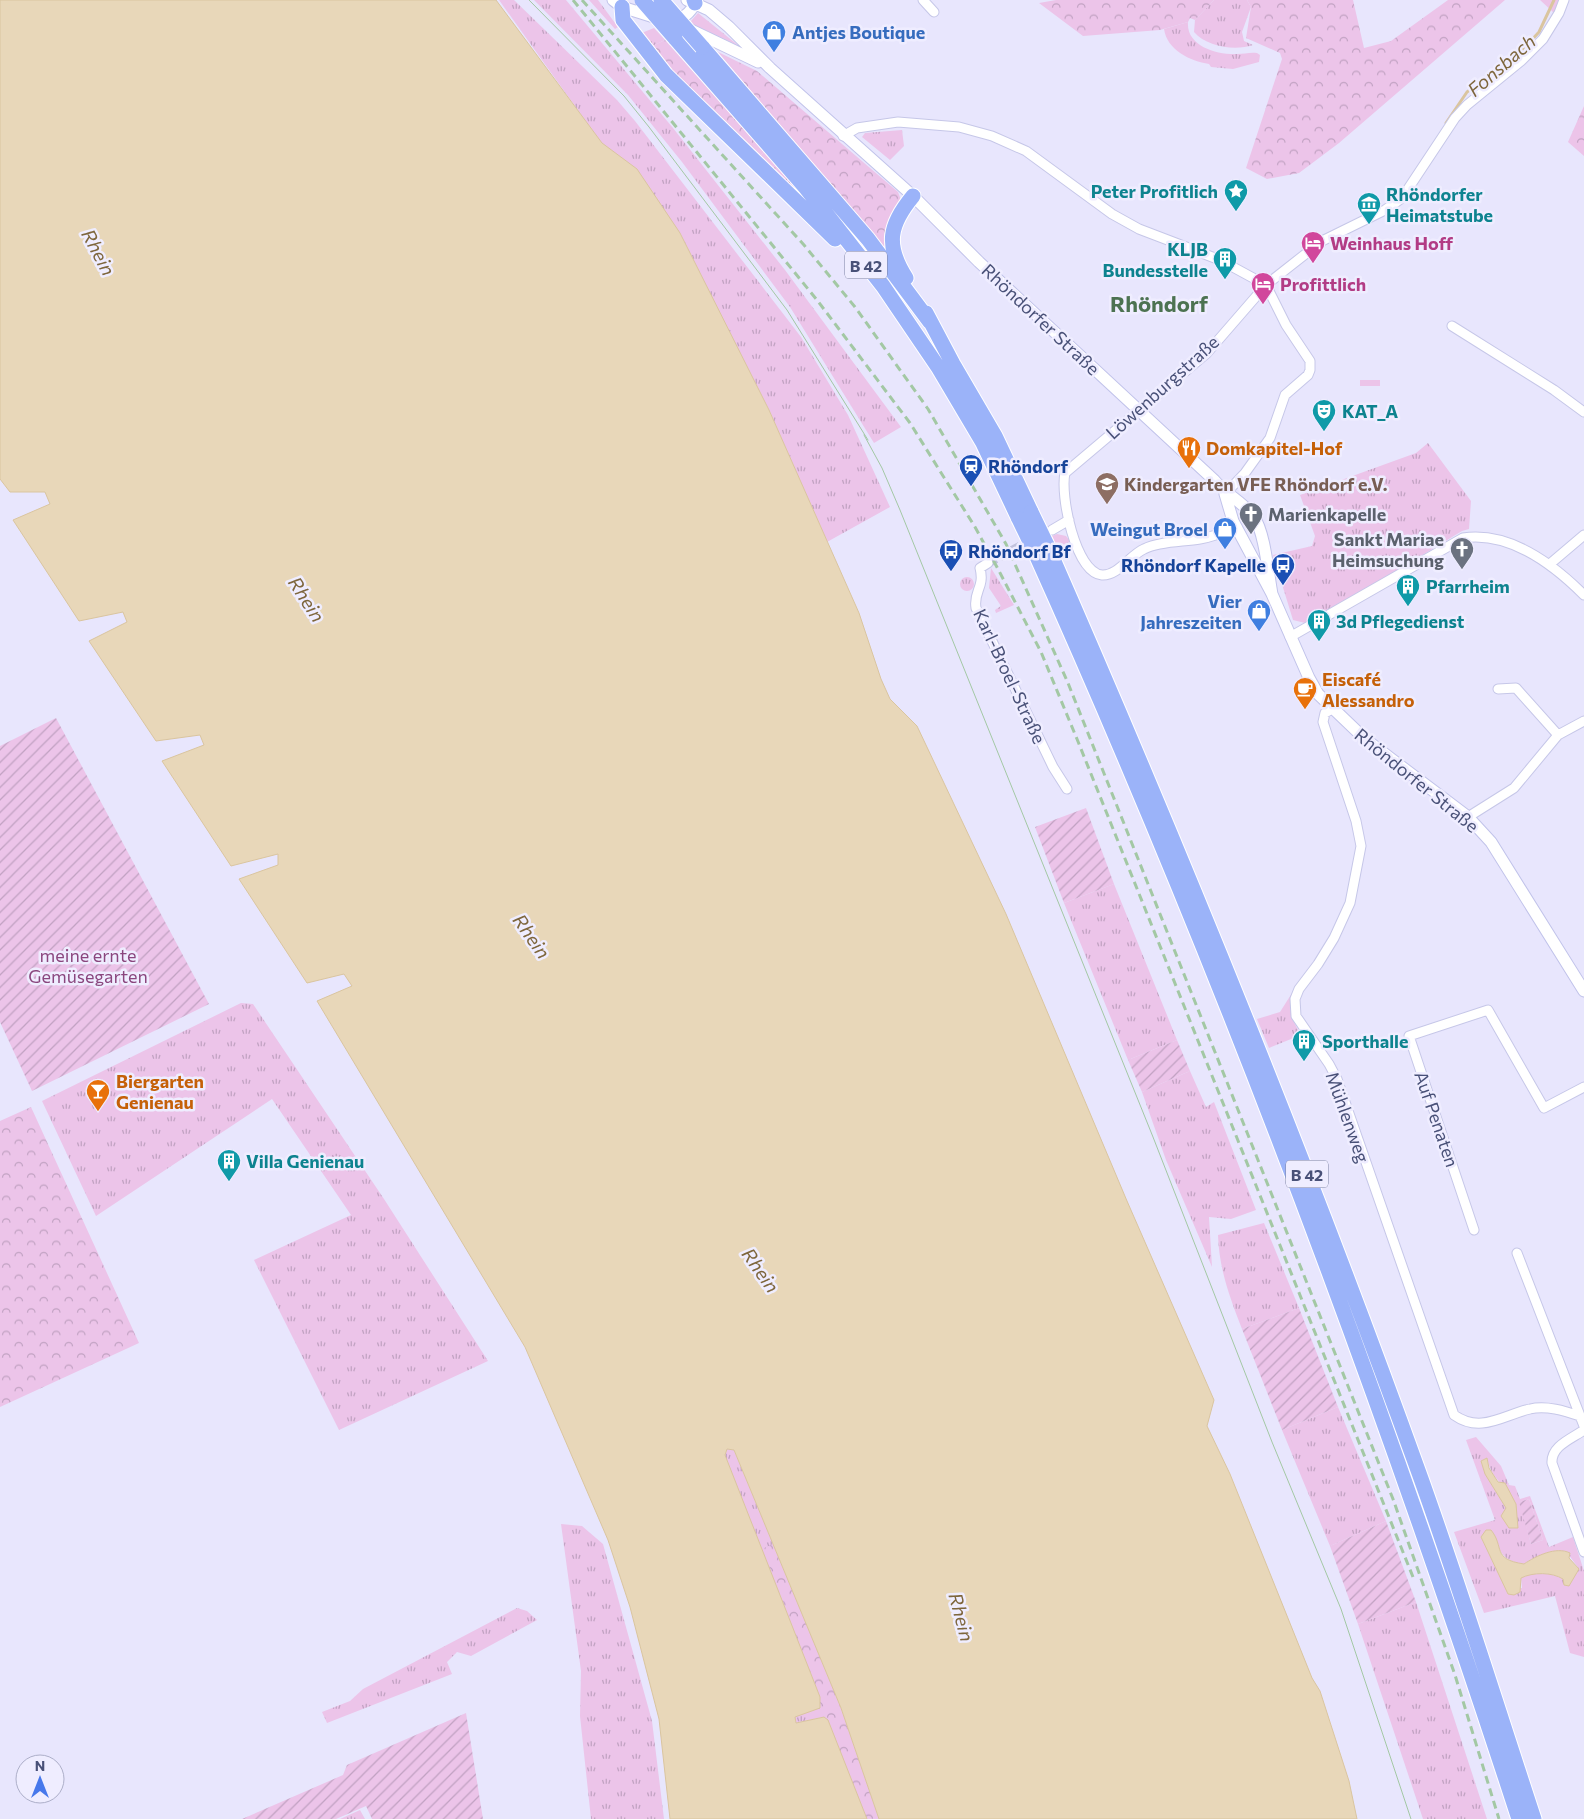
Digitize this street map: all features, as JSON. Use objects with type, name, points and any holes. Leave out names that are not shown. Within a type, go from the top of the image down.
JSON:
[{"type":"highway","name":"B 42","points":[[642,0],[806,188],[883,286],[938,368],[1025,515],[1044,541],[1194,892],[1333,1243],[1420,1475],[1534,1819]]},
{"type":"highway","name":"B 42","points":[[661,0],[862,232],[930,322],[996,436],[1025,515]]},
{"type":"highway","name":"B 42","points":[[621,2],[622,20],[666,75],[779,182],[883,286]]},
{"type":"highway","name":"B 42","points":[[913,196],[899,213],[893,227],[892,243],[898,264],[921,300],[930,322]]},
{"type":"highway","name":"B 42","points":[[1044,541],[1153,823],[1242,1045],[1402,1475],[1519,1819]]},
{"type":"main road","points":[[670,21],[683,18],[692,10],[693,1]]},
{"type":"main road","name":"Rhöndorfer Straße","points":[[693,1],[709,10],[729,27],[843,136],[913,196],[980,262],[1214,480],[1225,494],[1235,524],[1272,594],[1309,678],[1332,708],[1365,738],[1468,817],[1491,842],[1584,991]]},
{"type":"main road","name":"Rhöndorfer Straße","points":[[621,2],[670,21],[770,68]]},
{"type":"main road","name":"Rhöndorfer Straße","points":[[1225,494],[1240,501],[1257,523],[1272,594]]},
{"type":"main road","points":[[1235,524],[1238,511],[1242,509],[1248,510]]},
{"type":"street","points":[[923,0],[934,12]]},
{"type":"street","name":"Löwenburgstraße","points":[[1069,520],[1064,483],[1067,471],[1207,353],[1266,285],[1322,241],[1385,210],[1402,198],[1455,118],[1467,104],[1521,61],[1543,39],[1559,13],[1564,0]]},
{"type":"street","points":[[843,136],[857,128],[898,122],[959,127],[992,136],[1026,151],[1112,214],[1139,229],[1220,260],[1266,285],[1286,325],[1310,360],[1310,370],[1308,375],[1285,395],[1270,438],[1245,473],[1225,494]]},
{"type":"street","points":[[1452,326],[1554,390],[1584,412]]},
{"type":"street","points":[[1044,541],[1069,520],[1086,565],[1093,572],[1106,575],[1115,572],[1146,548],[1203,539],[1235,524]]},
{"type":"street","points":[[1550,563],[1584,535]]},
{"type":"street","points":[[1290,637],[1463,538],[1477,537],[1496,540],[1523,549],[1550,563],[1584,595]]},
{"type":"street","name":"Karl-Broel-Straße","points":[[988,563],[980,568],[982,585],[975,596],[976,608],[1053,767],[1067,789]]},
{"type":"street","points":[[1498,689],[1516,688],[1558,735]]},
{"type":"street","name":"Mühlenweg","points":[[1332,708],[1325,713],[1323,722],[1356,821],[1361,846],[1350,903],[1334,938],[1318,964],[1299,989],[1295,999],[1296,1016],[1329,1064],[1337,1080],[1454,1415],[1464,1422],[1484,1424],[1532,1408],[1562,1410],[1580,1416]]},
{"type":"street","points":[[1468,817],[1514,788],[1558,735],[1584,722]]},
{"type":"street","name":"Auf Penaten","points":[[1474,1230],[1409,1036],[1488,1010],[1544,1108],[1584,1087]]},
{"type":"street","points":[[1517,1252],[1584,1426]]},
{"type":"street","points":[[1584,1430],[1556,1449],[1552,1456],[1552,1463],[1584,1552]]},
{"type":"green space","points":[[499,0],[514,0],[617,100],[635,121],[801,337],[848,415],[890,507],[827,542],[769,410],[637,169],[602,144]]},
{"type":"green space","points":[[534,0],[566,0],[673,128],[785,270],[901,427],[874,443],[790,307],[682,162],[628,95]]},
{"type":"green space","points":[[589,0],[598,0],[618,27],[615,29]]},
{"type":"green space","points":[[1056,0],[1214,0],[1195,20],[1190,18],[1188,22],[1160,30],[1083,36],[1039,3]]},
{"type":"green space","points":[[1214,0],[1247,0],[1251,7],[1242,32],[1244,41],[1253,45],[1238,48],[1222,46],[1206,41],[1194,32],[1195,20]]},
{"type":"green space","points":[[1247,0],[1353,0],[1364,48],[1391,41],[1448,0],[1505,0],[1339,143],[1299,173],[1267,179],[1246,168],[1282,59],[1280,53],[1246,38],[1251,7]]},
{"type":"green space","points":[[1540,0],[1559,0],[1554,13]]},
{"type":"green space","points":[[698,13],[739,46],[694,25],[691,21]]},
{"type":"green space","points":[[1188,22],[1192,37],[1204,47],[1212,51],[1229,54],[1257,53],[1260,55],[1259,62],[1233,69],[1211,67],[1209,64],[1187,57],[1170,43],[1164,29]]},
{"type":"green space","points":[[654,28],[665,40],[648,48],[639,34]]},
{"type":"green space","points":[[665,40],[764,152],[759,157],[648,48]]},
{"type":"green space","points":[[718,52],[757,71],[898,192],[901,200],[888,222],[886,251]]},
{"type":"green space","points":[[1584,106],[1584,156],[1568,142]]},
{"type":"green space","points":[[902,130],[904,146],[890,160],[862,137],[865,133]]},
{"type":"green space","points":[[764,152],[819,213],[759,157]]},
{"type":"green space","points":[[1360,380],[1380,380],[1380,386],[1360,386]]},
{"type":"green space","points":[[1428,443],[1471,501],[1469,529],[1462,531],[1309,624],[1293,620],[1273,555],[1312,546],[1315,536],[1300,495],[1416,453]]},
{"type":"green space","points":[[1057,534],[1066,536],[1070,541],[1070,545],[1058,551],[1052,536]]},
{"type":"green space","points":[[991,568],[1014,605],[996,613],[995,610],[1001,606],[989,588]]},
{"type":"green space","points":[[964,577],[970,577],[974,584],[970,591],[964,591],[960,587],[960,581]]},
{"type":"green space","name":"meine ernte Gemüsegarten","points":[[56,718],[209,1004],[32,1091],[0,1022],[0,746]]},
{"type":"green space","points":[[1086,808],[1114,884],[1064,903],[1035,827]]},
{"type":"green space","points":[[1114,884],[1177,1040],[1128,1060],[1064,903]]},
{"type":"green space","points":[[1292,993],[1290,1005],[1292,1015],[1301,1035],[1269,1048],[1257,1019],[1280,1012]]},
{"type":"green space","points":[[241,1003],[253,1004],[384,1199],[488,1361],[339,1430],[254,1260],[351,1215],[272,1099],[96,1216],[42,1101]]},
{"type":"green space","points":[[1177,1040],[1190,1071],[1142,1092],[1128,1060]]},
{"type":"green space","points":[[1190,1071],[1206,1107],[1214,1102],[1256,1210],[1231,1219],[1209,1217],[1212,1267],[1166,1160],[1142,1092]]},
{"type":"green space","points":[[31,1107],[139,1343],[0,1407],[0,1121]]},
{"type":"green space","points":[[1264,1223],[1299,1308],[1242,1329],[1229,1295],[1223,1272],[1218,1235]]},
{"type":"green space","points":[[1299,1308],[1338,1407],[1282,1430],[1242,1329]]},
{"type":"green space","points":[[1338,1407],[1386,1521],[1330,1546],[1282,1430]]},
{"type":"green space","points":[[1476,1437],[1501,1466],[1509,1485],[1515,1486],[1520,1499],[1530,1496],[1549,1547],[1573,1537],[1584,1571],[1584,1657],[1570,1653],[1555,1596],[1484,1613],[1454,1532],[1495,1520],[1466,1440]],"holes":[[[1487,1458],[1492,1472],[1516,1504],[1506,1508],[1495,1491],[1481,1461]],[[1529,1499],[1543,1540],[1531,1544],[1520,1502]],[[1494,1534],[1503,1555],[1517,1563],[1524,1564],[1544,1554],[1566,1551],[1579,1569],[1563,1579],[1548,1574],[1537,1574],[1521,1578],[1522,1588],[1505,1586],[1481,1537]]]},
{"type":"green space","points":[[727,1449],[734,1450],[841,1708],[879,1819],[867,1819],[823,1717],[796,1723],[725,1455]]},
{"type":"green space","points":[[1529,1499],[1543,1540],[1531,1544],[1519,1502]]},
{"type":"green space","points":[[1386,1521],[1416,1602],[1358,1624],[1330,1546]]},
{"type":"green space","points":[[561,1524],[582,1526],[603,1544],[652,1721],[664,1819],[591,1819],[580,1716],[581,1671]]},
{"type":"green space","points":[[773,1544],[841,1708],[879,1819],[867,1819],[828,1720],[820,1708],[820,1697],[762,1549]]},
{"type":"green space","points":[[1416,1602],[1487,1819],[1423,1819],[1358,1624]]},
{"type":"green space","points":[[517,1608],[527,1611],[537,1620],[471,1656],[457,1652],[447,1662],[452,1674],[327,1723],[322,1712],[350,1701],[363,1689]]},
{"type":"green space","points":[[466,1713],[483,1819],[372,1819],[366,1806],[336,1819],[242,1819],[343,1775],[347,1765]]},
{"type":"green space","points":[[360,1810],[365,1819],[340,1819]]},
{"type":"water","name":"Rhein","points":[[0,0],[496,0],[602,143],[637,169],[680,233],[769,410],[859,613],[881,679],[890,699],[917,726],[1006,914],[1127,1201],[1214,1400],[1207,1426],[1230,1474],[1312,1678],[1320,1691],[1349,1781],[1357,1819],[879,1819],[841,1708],[734,1450],[727,1449],[725,1455],[820,1697],[820,1708],[795,1717],[796,1723],[824,1717],[828,1720],[867,1819],[670,1819],[659,1719],[630,1607],[608,1540],[525,1347],[317,1001],[352,986],[344,974],[307,983],[239,879],[278,865],[278,854],[231,866],[162,761],[204,745],[200,735],[156,741],[89,641],[127,622],[123,612],[79,621],[13,520],[50,504],[45,492],[10,492],[0,479]]},
{"type":"water","points":[[1487,1458],[1489,1468],[1498,1482],[1505,1483],[1516,1504],[1518,1528],[1509,1528],[1501,1516],[1506,1508],[1485,1474],[1481,1461]]},
{"type":"water","points":[[1486,1530],[1491,1530],[1495,1536],[1503,1556],[1514,1562],[1524,1564],[1552,1551],[1564,1551],[1570,1553],[1569,1558],[1579,1569],[1569,1586],[1564,1585],[1563,1579],[1559,1577],[1537,1574],[1521,1578],[1520,1592],[1514,1595],[1508,1594],[1481,1537]]},
{"type":"waterway","name":"Fonsbach","points":[[1446,123],[1467,92],[1518,55],[1539,32],[1554,0]]},
{"type":"tunnel","points":[[988,563],[1032,540]]},
{"type":"tram line","points":[[529,0],[624,96],[649,127],[787,310],[868,440]]},
{"type":"tram line","points":[[864,435],[882,468],[900,510],[1153,1137],[1272,1442],[1341,1609],[1411,1819]]},
{"type":"railway","points":[[573,0],[817,300],[910,423],[975,527],[998,569],[1041,652],[1077,739],[1413,1577]]},
{"type":"railway","points":[[582,0],[804,245],[855,307],[928,409],[1006,544],[1068,683],[1393,1499],[1455,1675],[1499,1819]]},
{"type":"place","name":"Antjes Boutique","points":[[774,53]]},
{"type":"place","name":"Peter Profitlich","points":[[1236,212]]},
{"type":"place","name":"Rhöndorfer Heimatstube","points":[[1369,225]]},
{"type":"place","name":"Weinhaus Hoff","points":[[1313,264]]},
{"type":"place","name":"KLJB Bundesstelle","points":[[1225,280]]},
{"type":"place","name":"Profittlich","points":[[1263,305]]},
{"type":"place","name":"KAT_A","points":[[1324,432]]},
{"type":"place","name":"Domkapitel-Hof","points":[[1189,469]]},
{"type":"place","name":"Rhöndorf","points":[[971,487]]},
{"type":"place","name":"Kindergarten VFE Rhöndorf e.V.","points":[[1107,505]]},
{"type":"place","name":"Marienkapelle","points":[[1251,535]]},
{"type":"place","name":"Weingut Broel","points":[[1225,550]]},
{"type":"place","name":"Sankt Mariae Heimsuchung","points":[[1462,570]]},
{"type":"place","name":"Rhöndorf Bf","points":[[951,572]]},
{"type":"place","name":"Rhöndorf Kapelle","points":[[1283,586]]},
{"type":"place","name":"Pfarrheim","points":[[1408,607]]},
{"type":"place","name":"Vier Jahreszeiten","points":[[1259,632]]},
{"type":"place","name":"3d Pflegedienst","points":[[1319,642]]},
{"type":"place","name":"Eiscafé Alessandro","points":[[1305,710]]},
{"type":"place","name":"Sporthalle","points":[[1304,1062]]},
{"type":"place","name":"Biergarten Genienau","points":[[98,1112]]},
{"type":"place","name":"Villa Genienau","points":[[229,1182]]},
{"type":"district","name":"Rhöndorf","points":[[1159,303]]}]
